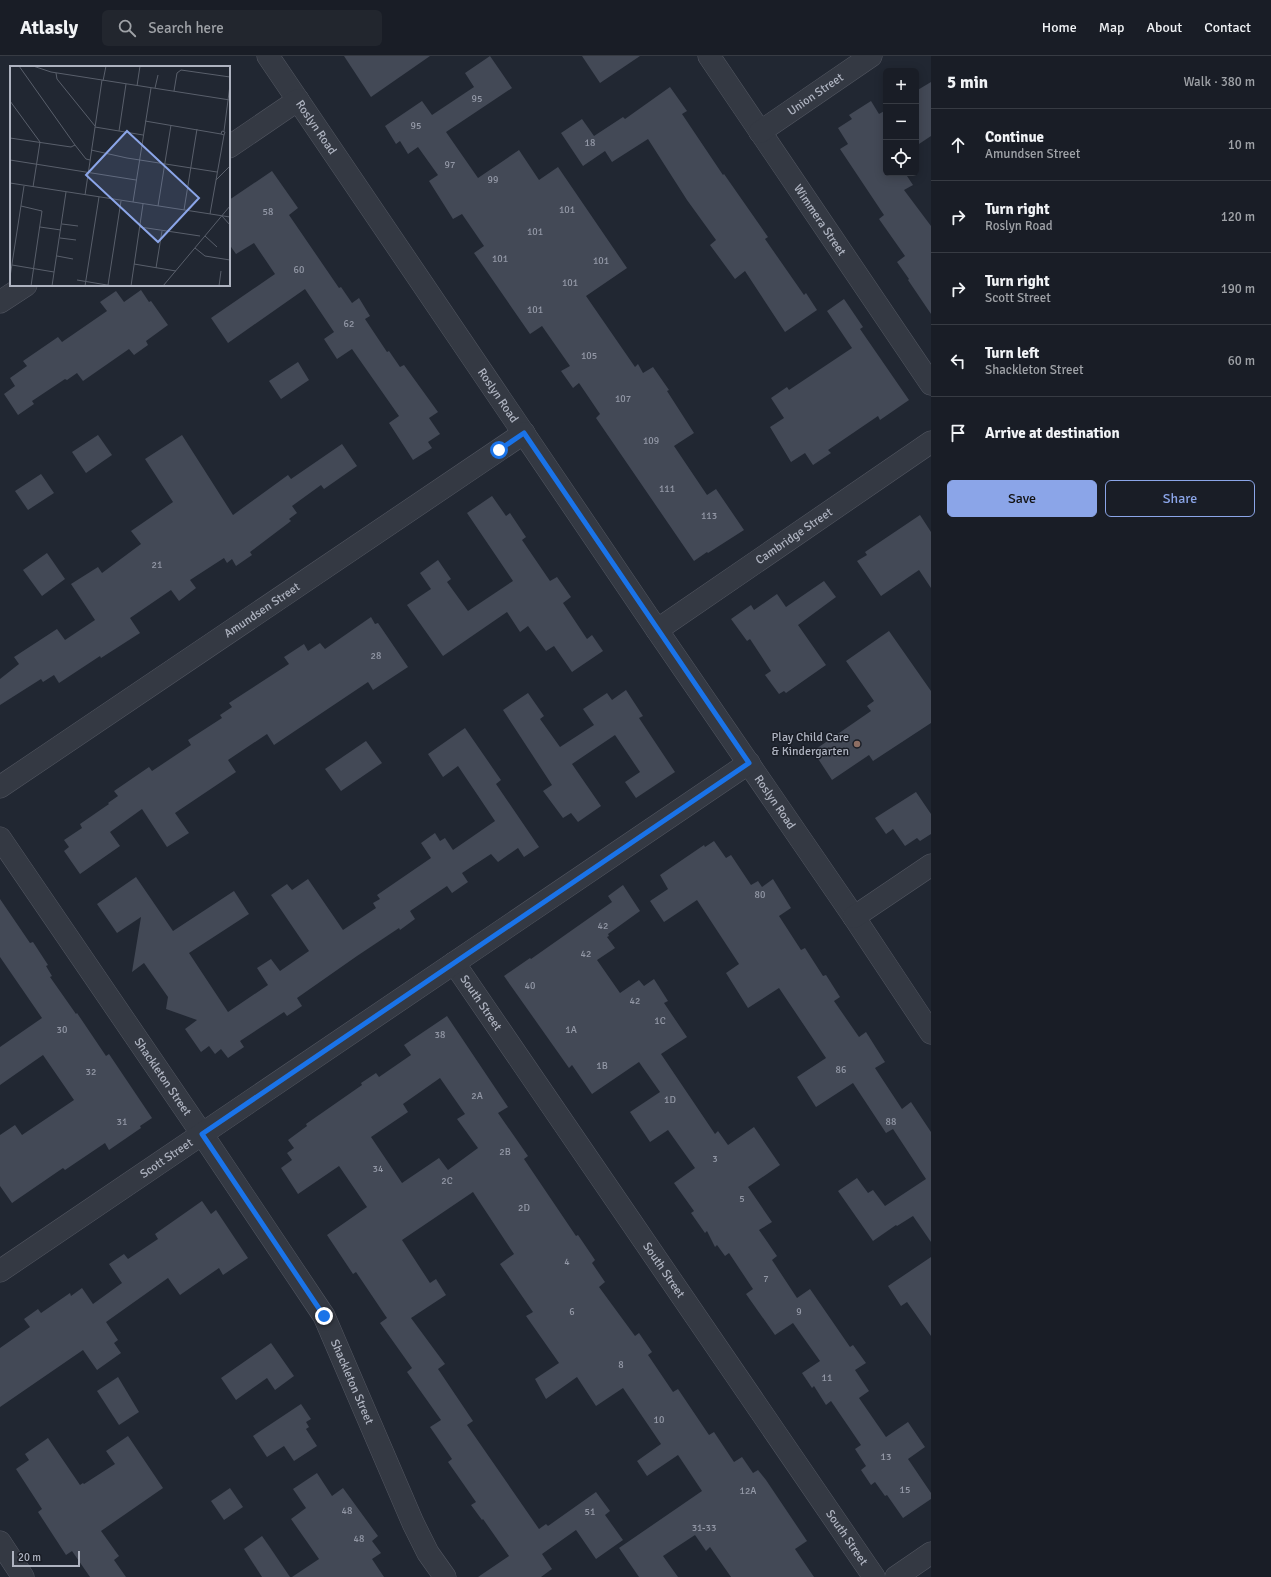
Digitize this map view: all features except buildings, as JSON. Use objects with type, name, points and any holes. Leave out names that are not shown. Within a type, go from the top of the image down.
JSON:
[{"type":"street","name":"Roslyn Road","points":[[268,56],[931,1032]]},
{"type":"street","name":"Wimmera Street","points":[[708,56],[931,384]]},
{"type":"street","name":"Union Street","points":[[760,132],[871,56]]},
{"type":"street","points":[[230,146],[298,100]]},
{"type":"street","points":[[0,302],[24,286]]},
{"type":"street","name":"Amundsen Street","points":[[0,787],[524,433]]},
{"type":"street","name":"Cambridge Street","points":[[657,630],[931,442]]},
{"type":"street","name":"Scott Street","points":[[0,1271],[749,763]]},
{"type":"street","name":"Shackleton Street","points":[[0,838],[324,1316],[413,1523],[428,1553],[445,1577]]},
{"type":"street","points":[[854,917],[931,865]]},
{"type":"street","name":"South Street","points":[[454,963],[874,1577]]},
{"type":"street","points":[[0,1542],[23,1577]]},
{"type":"street","points":[[896,1577],[931,1553]]},
{"type":"place","name":"Play Child Care & Kindergarten","points":[[857,744]]},
{"type":"route","points":[[324,1316],[202,1134],[749,763],[524,433],[499,450]]}]
